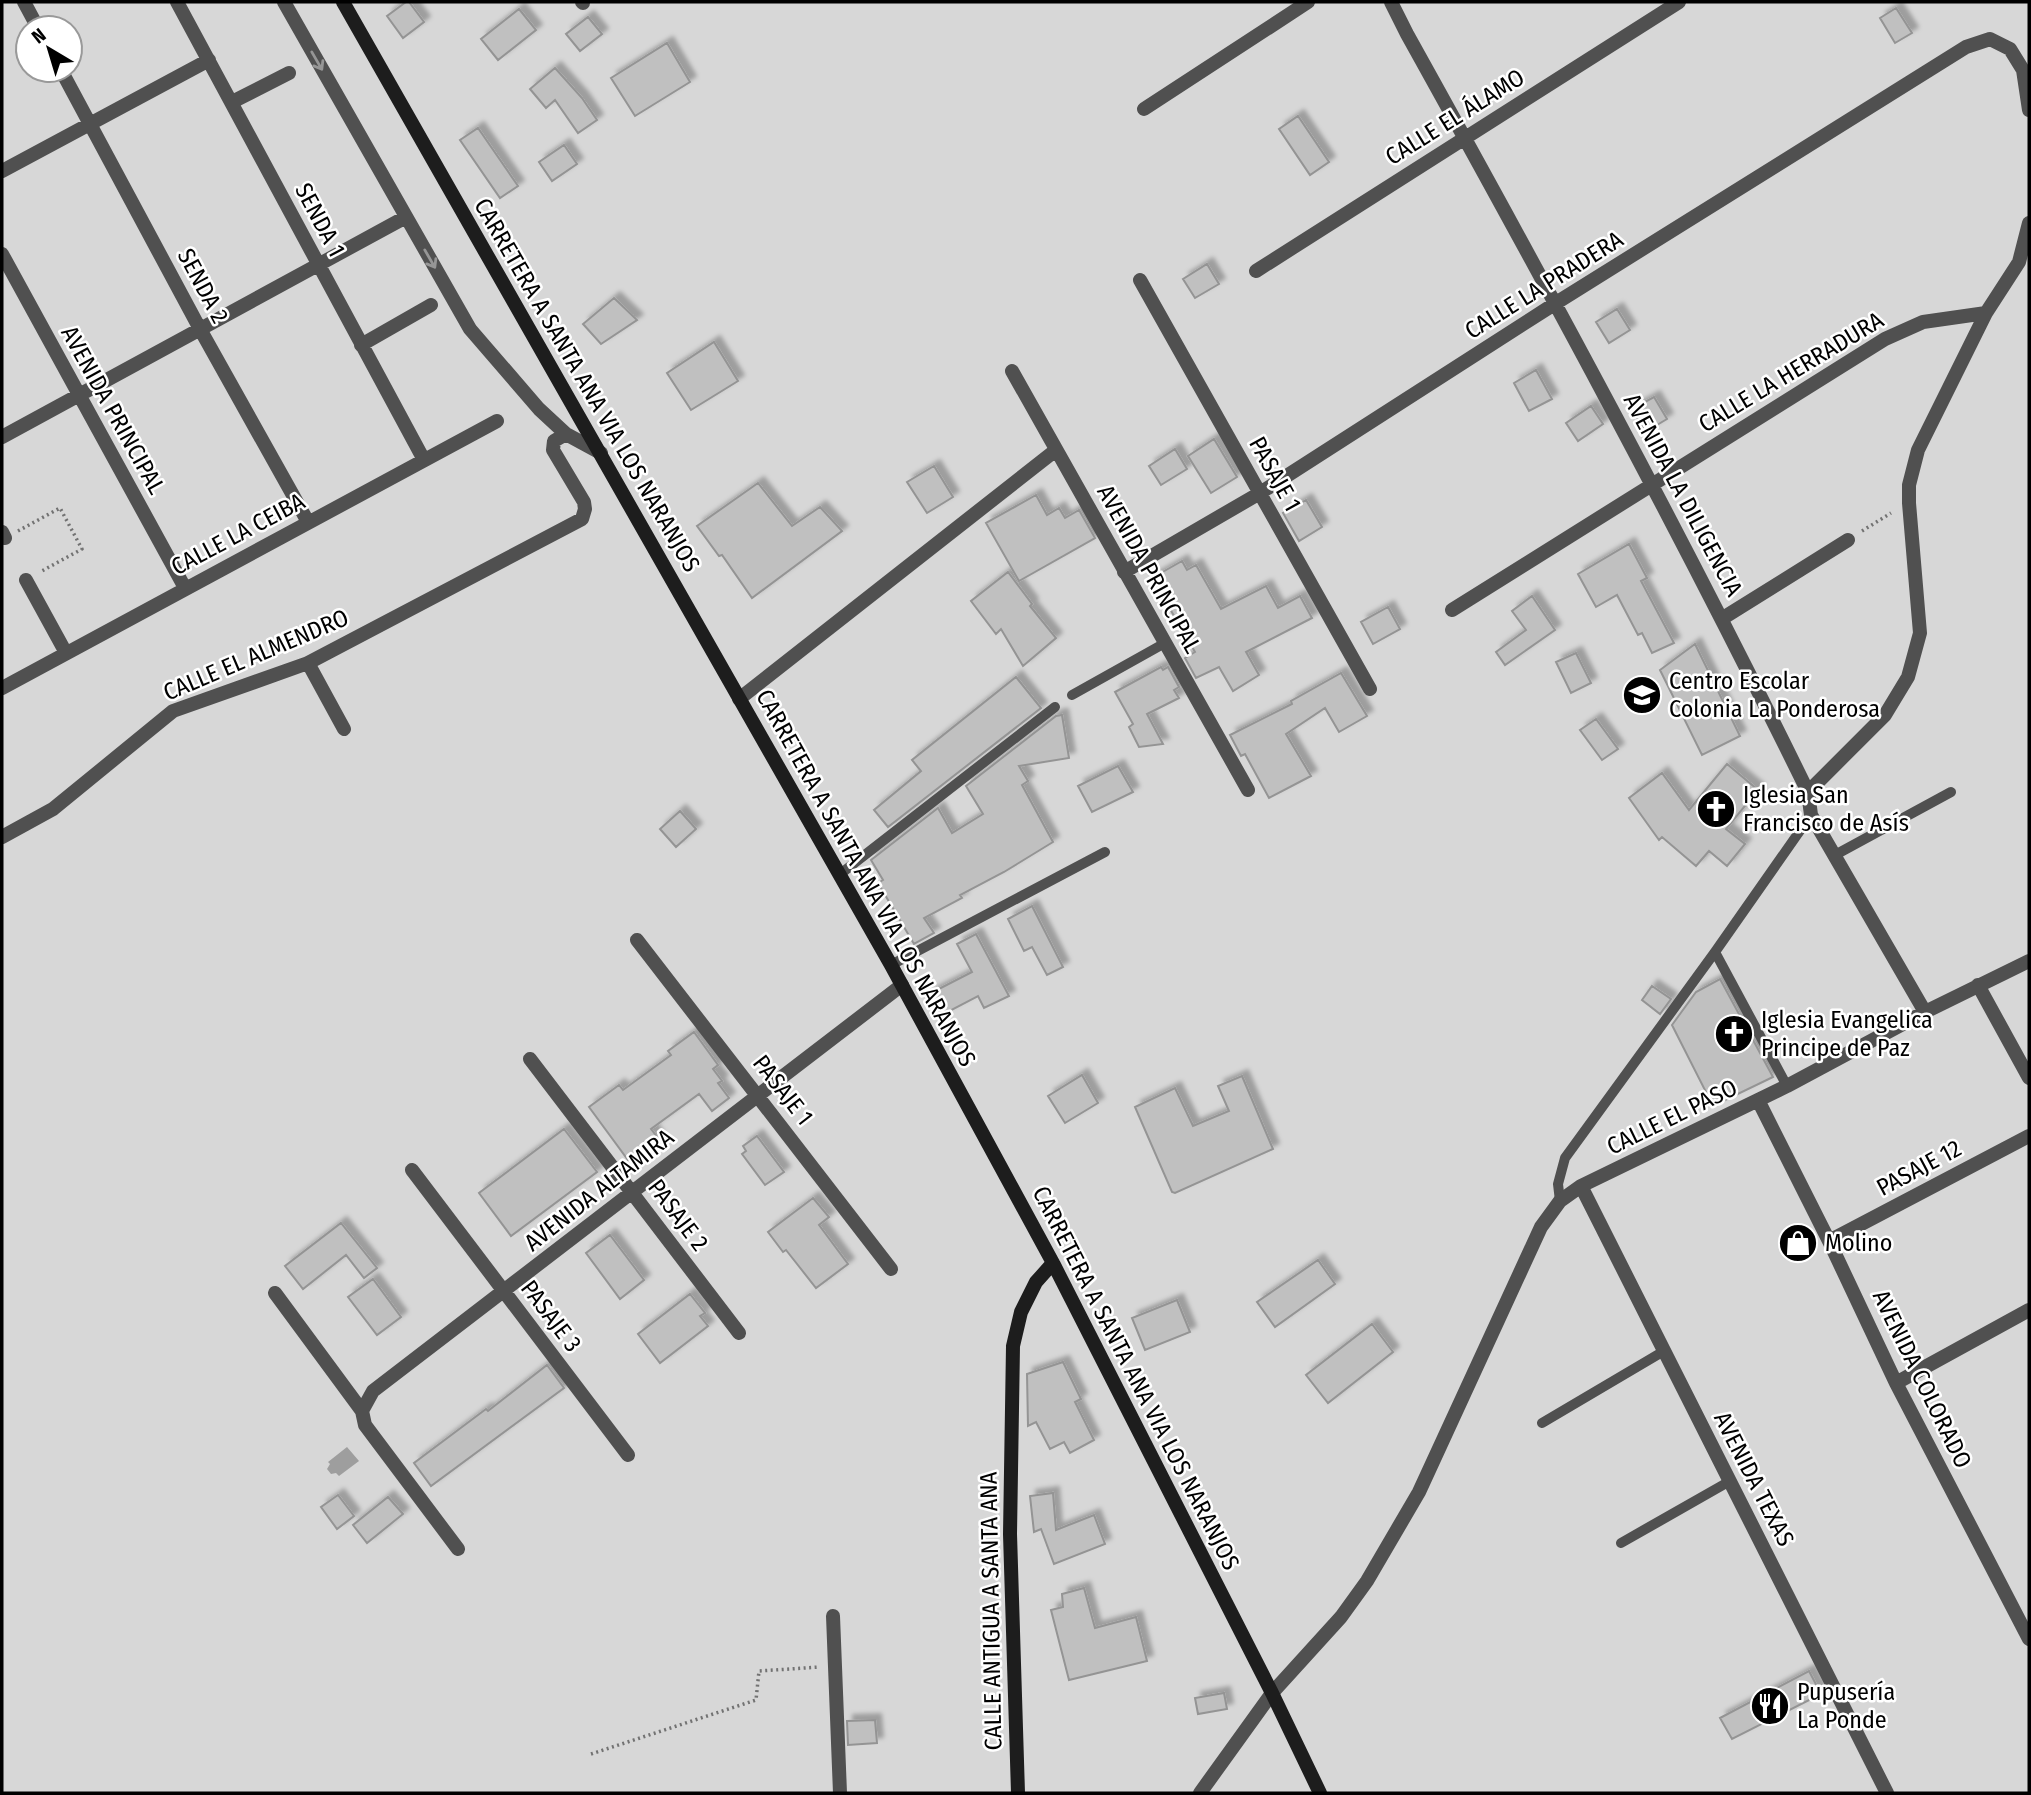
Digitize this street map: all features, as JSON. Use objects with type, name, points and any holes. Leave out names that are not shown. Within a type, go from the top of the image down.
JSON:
[{"type":"main road","name":"CARRETERA A SANTA ANA VIA LOS NARANJOS","points":[[343,2],[902,985],[1053,1263],[1272,1693],[1320,1793]]},
{"type":"main road","name":"CALLE ANTIGUA A SANTA ANA","points":[[1018,1793],[1010,1534],[1013,1346],[1021,1312],[1036,1282],[1053,1263]]},
{"type":"street","name":"SENDA 1","points":[[177,2],[424,460]]},
{"type":"street","points":[[284,2],[470,329],[539,409],[566,434],[601,453]]},
{"type":"street","points":[[1144,109],[1308,2]]},
{"type":"street","name":"AVENIDA LA DILIGENCIA","points":[[1391,2],[1556,303],[1723,618],[1808,792],[1811,815],[1925,1012]]},
{"type":"street","name":"CALLE EL ÁLAMO","points":[[1256,271],[1679,2]]},
{"type":"street","name":"CALLE LA PRADERA","points":[[1124,572],[1260,493],[1556,303],[1966,47],[1990,39],[2010,49],[2023,70],[2029,110]]},
{"type":"street","points":[[2,171],[209,60]]},
{"type":"street","points":[[232,102],[289,73]]},
{"type":"street","name":"SENDA 2","points":[[69,84],[200,329],[308,522]]},
{"type":"street","points":[[2,436],[405,217]]},
{"type":"street","points":[[1808,792],[1885,715],[1908,677],[1920,634],[1909,503],[1909,485],[1918,450],[1986,313],[2019,262],[2029,223]]},
{"type":"street","name":"AVENIDA PRINCIPAL","points":[[2,254],[185,588]]},
{"type":"street","name":"PASAJE 1","points":[[1140,281],[1370,689]]},
{"type":"street","points":[[361,345],[431,305]]},
{"type":"street","name":"CALLE LA HERRADURA","points":[[1452,610],[1885,339],[1923,322],[1986,313]]},
{"type":"street","name":"AVENIDA PRINCIPAL","points":[[1012,371],[1248,790]]},
{"type":"street","name":"CALLE LA CEIBA","points":[[2,688],[496,421]]},
{"type":"street","name":"CALLE EL ALMENDRO","points":[[2,837],[53,809],[173,711],[308,663],[582,519],[584,502],[553,450],[554,441],[566,434]]},
{"type":"street","points":[[739,699],[1056,450]]},
{"type":"street","points":[[1723,618],[1848,540]]},
{"type":"street","points":[[26,580],[66,653]]},
{"type":"street","points":[[308,663],[344,729]]},
{"type":"street","name":"PASAJE 1","points":[[636,940],[891,1269]]},
{"type":"street","name":"CALLE EL PASO","points":[[1200,1793],[1272,1693],[1342,1617],[1367,1581],[1419,1492],[1541,1227],[1560,1201],[1581,1186],[1787,1086],[1925,1012],[2029,961]]},
{"type":"street","name":"AVENIDA ALTAMIRA","points":[[362,1411],[373,1391],[902,985]]},
{"type":"street","points":[[1978,985],[2029,1078]]},
{"type":"street","name":"PASAJE 2","points":[[530,1059],[739,1333]]},
{"type":"street","name":"AVENIDA COLORADO","points":[[1758,1100],[1896,1383],[2029,1639]]},
{"type":"street","name":"PASAJE 12","points":[[1829,1241],[2029,1136]]},
{"type":"street","name":"PASAJE 3","points":[[412,1170],[628,1455]]},
{"type":"street","name":"AVENIDA TEXAS","points":[[1581,1186],[1887,1793]]},
{"type":"street","points":[[275,1293],[362,1411],[365,1425],[458,1549]]},
{"type":"street","points":[[1896,1383],[2029,1310]]},
{"type":"street","points":[[833,1616],[840,1793]]},
{"type":"lane","points":[[1072,695],[1165,643]]},
{"type":"lane","points":[[839,874],[1055,708]]},
{"type":"lane","points":[[1835,855],[1951,792]]},
{"type":"lane","points":[[1560,1201],[1558,1184],[1565,1158],[1811,815]]},
{"type":"lane","points":[[891,965],[1105,852]]},
{"type":"lane","points":[[1715,952],[1787,1086]]},
{"type":"lane","points":[[1542,1423],[1664,1351]]},
{"type":"lane","points":[[1621,1543],[1730,1481]]},
{"type":"path","points":[[1848,540],[1909,503]]},
{"type":"path","points":[[3,535],[60,508],[82,549],[26,580]]},
{"type":"path","points":[[591,1754],[756,1700],[758,1671],[836,1667]]},
{"type":"shaded area","points":[[2,2],[2029,2],[2029,1793],[2,1793]]},
{"type":"shaded area","points":[[347,1447],[359,1461],[339,1476],[336,1473],[331,1474],[327,1469],[330,1464],[328,1462]]},
{"type":"building","points":[[409,2],[424,22],[403,38],[387,16]]},
{"type":"building","points":[[1896,8],[1912,33],[1895,43],[1880,18]]},
{"type":"building","points":[[519,9],[536,30],[498,60],[481,39]]},
{"type":"building","points":[[588,17],[602,34],[580,51],[566,34]]},
{"type":"building","points":[[667,43],[690,82],[635,116],[611,78]]},
{"type":"building","points":[[555,68],[582,98],[597,120],[578,133],[555,100],[546,108],[530,89]]},
{"type":"building","points":[[1298,116],[1329,162],[1310,175],[1279,129]]},
{"type":"building","points":[[478,128],[518,186],[500,198],[460,140]]},
{"type":"building","points":[[564,145],[577,164],[552,181],[539,162]]},
{"type":"building","points":[[1207,264],[1219,284],[1195,298],[1183,279]]},
{"type":"building","points":[[614,298],[637,320],[601,344],[583,324]]},
{"type":"building","points":[[1617,309],[1630,330],[1609,343],[1596,322]]},
{"type":"building","points":[[714,342],[738,381],[691,410],[667,373]]},
{"type":"building","points":[[1536,370],[1552,399],[1529,411],[1514,383]]},
{"type":"building","points":[[1654,397],[1667,419],[1645,432],[1632,409]]},
{"type":"building","points":[[1591,406],[1603,424],[1578,441],[1566,423]]},
{"type":"building","points":[[1214,439],[1237,477],[1211,493],[1188,456]]},
{"type":"building","points":[[1175,449],[1187,469],[1161,485],[1149,466]]},
{"type":"building","points":[[934,466],[953,497],[927,513],[907,482]]},
{"type":"building","points":[[758,483],[792,526],[820,507],[842,531],[752,598],[722,555],[719,556],[697,526]]},
{"type":"building","points":[[1036,495],[1047,515],[1059,508],[1065,518],[1079,510],[1095,538],[1019,581],[986,523]]},
{"type":"building","points":[[1306,500],[1322,527],[1299,541],[1283,513]]},
{"type":"building","points":[[1629,544],[1647,578],[1641,581],[1674,643],[1652,653],[1642,633],[1638,635],[1617,595],[1596,607],[1578,574]]},
{"type":"building","points":[[1182,561],[1187,570],[1196,565],[1221,609],[1266,586],[1278,608],[1300,596],[1312,618],[1246,652],[1259,675],[1233,691],[1219,667],[1196,678],[1185,658],[1195,652],[1152,578]]},
{"type":"building","points":[[1008,572],[1032,604],[1030,606],[1056,638],[1023,666],[1001,629],[996,634],[971,601]]},
{"type":"building","points":[[1532,596],[1555,630],[1505,665],[1496,652],[1526,630],[1512,611]]},
{"type":"building","points":[[1388,607],[1400,629],[1373,644],[1361,622]]},
{"type":"building","points":[[1695,644],[1740,736],[1702,755],[1660,670]]},
{"type":"building","points":[[1576,653],[1591,683],[1571,693],[1556,662]]},
{"type":"building","points":[[1161,667],[1163,670],[1168,667],[1179,687],[1174,690],[1179,698],[1147,714],[1163,744],[1139,747],[1129,727],[1133,724],[1115,692]]},
{"type":"building","points":[[1341,673],[1367,716],[1339,732],[1325,708],[1286,734],[1311,776],[1269,798],[1245,754],[1241,756],[1230,735],[1292,704],[1291,701]]},
{"type":"building","points":[[1016,677],[1041,708],[888,827],[874,810],[921,771],[912,760]]},
{"type":"building","points":[[1062,715],[1069,758],[1019,766],[1028,781],[1022,785],[1053,842],[924,918],[934,933],[914,944],[878,883],[883,880],[871,860],[938,808],[952,833],[983,814],[966,786],[1056,716]]},
{"type":"building","points":[[1596,719],[1618,749],[1602,760],[1580,730]]},
{"type":"building","name":"Iglesia San Francisco de Asís","points":[[1727,764],[1758,790],[1726,829],[1745,844],[1727,866],[1709,851],[1696,866],[1662,837],[1659,840],[1629,798],[1662,773],[1689,810]]},
{"type":"building","points":[[1118,766],[1133,792],[1092,812],[1078,786]]},
{"type":"building","points":[[680,811],[696,829],[676,847],[660,829]]},
{"type":"building","points":[[1032,906],[1063,967],[1047,975],[1032,947],[1024,951],[1008,919]]},
{"type":"building","points":[[976,934],[1009,996],[984,1008],[978,996],[942,1015],[931,993],[972,972],[957,944]]},
{"type":"building","points":[[1720,979],[1773,1077],[1713,1106],[1672,1025],[1696,992]]},
{"type":"building","points":[[1652,986],[1671,999],[1660,1014],[1642,1000]]},
{"type":"building","points":[[694,1032],[718,1065],[713,1069],[722,1081],[718,1083],[729,1098],[712,1111],[699,1094],[651,1129],[658,1138],[628,1160],[589,1107],[619,1085],[623,1090],[671,1055],[668,1051]]},
{"type":"building","points":[[1082,1075],[1098,1103],[1065,1123],[1048,1096]]},
{"type":"building","points":[[1242,1076],[1273,1149],[1172,1192],[1135,1107],[1175,1088],[1193,1126],[1229,1111],[1218,1086]]},
{"type":"building","points":[[564,1129],[597,1172],[511,1236],[479,1193]]},
{"type":"building","points":[[757,1136],[784,1172],[765,1185],[742,1154],[746,1151],[743,1146]]},
{"type":"building","points":[[813,1198],[829,1217],[819,1225],[848,1264],[816,1288],[768,1232]]},
{"type":"building","points":[[341,1223],[377,1268],[364,1278],[346,1255],[303,1289],[285,1266]]},
{"type":"building","points":[[610,1235],[644,1280],[620,1299],[586,1253]]},
{"type":"building","points":[[1318,1260],[1335,1284],[1275,1327],[1257,1302]]},
{"type":"building","points":[[373,1279],[401,1317],[377,1335],[348,1297]]},
{"type":"building","points":[[690,1294],[705,1313],[700,1316],[708,1326],[660,1363],[638,1334]]},
{"type":"building","points":[[1177,1300],[1190,1332],[1145,1350],[1132,1318]]},
{"type":"building","points":[[1372,1324],[1393,1352],[1328,1403],[1306,1375]]},
{"type":"building","points":[[1063,1362],[1081,1399],[1075,1402],[1094,1440],[1070,1453],[1064,1442],[1050,1449],[1036,1422],[1028,1426],[1027,1374]]},
{"type":"building","points":[[547,1365],[564,1388],[431,1486],[414,1463]]},
{"type":"building","points":[[1053,1493],[1056,1530],[1094,1515],[1105,1544],[1054,1564],[1041,1529],[1034,1532],[1030,1496]]},
{"type":"building","points":[[338,1495],[354,1516],[337,1529],[321,1507]]},
{"type":"building","points":[[388,1497],[403,1514],[367,1543],[353,1525]]},
{"type":"building","points":[[1084,1588],[1095,1628],[1136,1617],[1147,1661],[1069,1680],[1051,1610],[1063,1607],[1062,1594]]},
{"type":"building","name":"Pupusería La Ponde","points":[[1809,1671],[1821,1694],[1732,1739],[1720,1718]]},
{"type":"building","points":[[1224,1693],[1227,1709],[1198,1714],[1195,1698]]},
{"type":"building","points":[[875,1720],[877,1743],[848,1745],[847,1721]]},
{"type":"place","name":"Centro Escolar Colonia La Ponderosa","points":[[1642,695]]},
{"type":"place","name":"Iglesia San Francisco de Asís","points":[[1716,809]]},
{"type":"place","name":"Iglesia Evangelica Principe de Paz","points":[[1734,1034]]},
{"type":"place","name":"Molino","points":[[1798,1243]]},
{"type":"place","name":"Pupusería La Ponde","points":[[1770,1706]]}]
